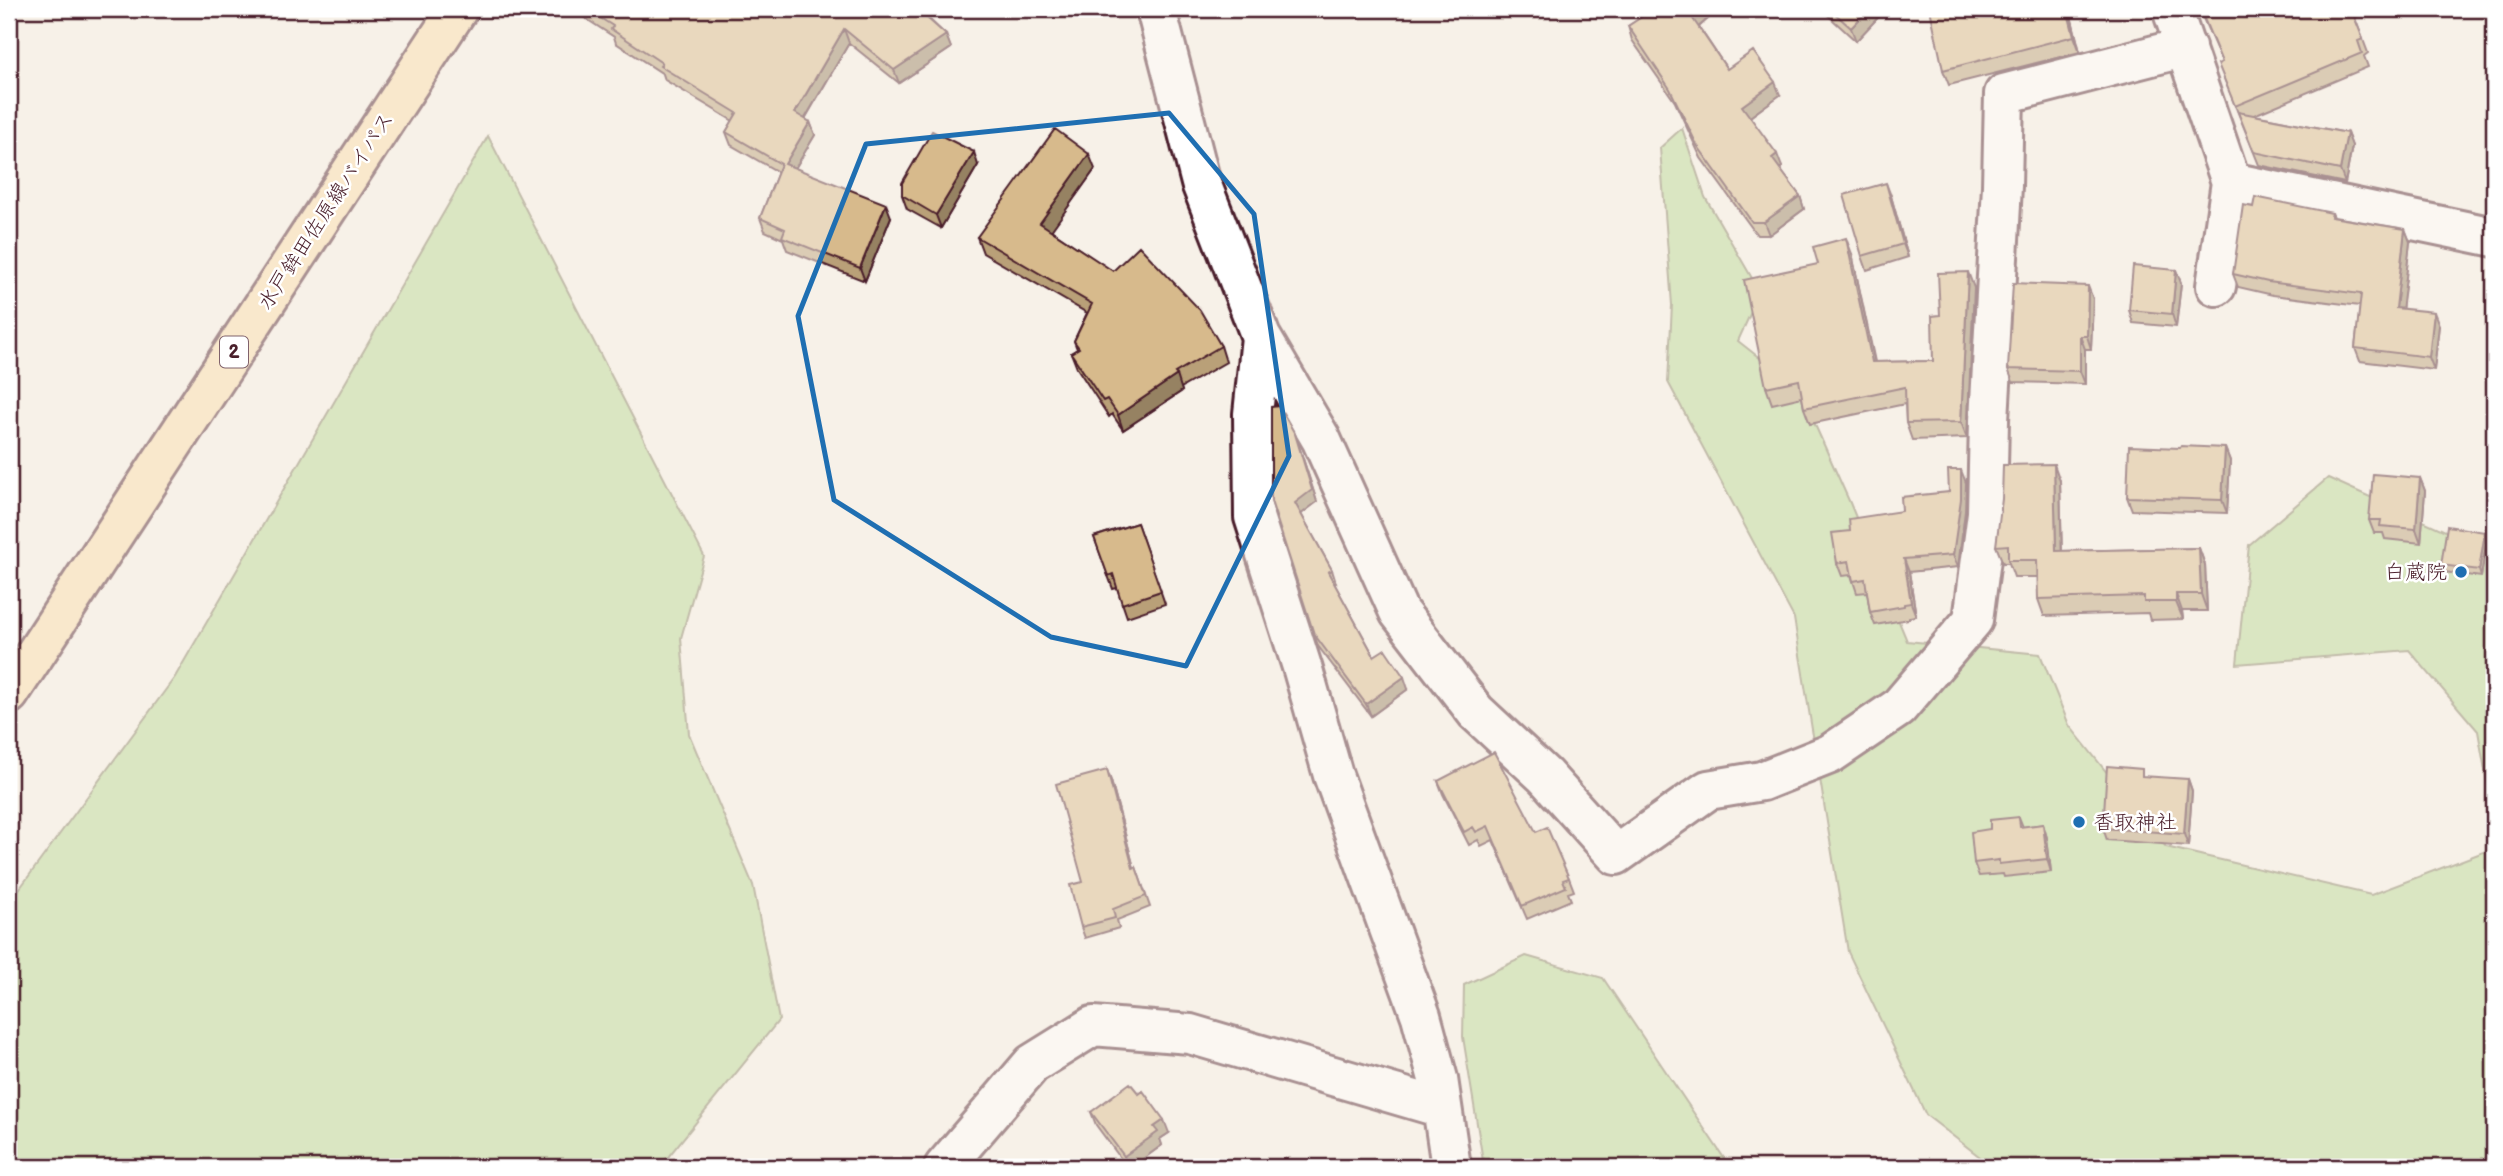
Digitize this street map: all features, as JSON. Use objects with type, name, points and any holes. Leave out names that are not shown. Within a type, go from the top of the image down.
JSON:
[{"type":"main road","name":"水戸鉾田佐原線バイパス","points":[[9,694],[458,9]]},
{"type":"street","points":[[1156,9],[1201,183],[1261,337],[1321,439],[1399,612],[1476,712],[1545,776],[1616,855],[1708,790],[1762,781],[1830,754],[1898,708],[1973,620],[1987,513],[2004,94],[2186,47]]},
{"type":"street","points":[[2172,9],[2231,182],[2216,286]]},
{"type":"street","points":[[2231,182],[2494,237]]},
{"type":"street","points":[[1261,337],[1253,414],[1254,517],[1333,775],[1421,1016],[1438,1079],[1451,1167]]},
{"type":"street","points":[[944,1167],[1032,1064],[1093,1026],[1191,1034],[1442,1108]]},
{"type":"highlighted area","points":[[1169,113],[1254,214],[1289,456],[1186,666],[1051,637],[834,500],[798,316],[866,144]]},
{"type":"green space","points":[[1682,128],[1705,197],[1760,292],[1738,341],[1799,389],[1907,641],[2040,654],[2069,725],[2166,847],[2371,895],[2494,848],[2494,1167],[1993,1167],[1926,1115],[1848,952],[1794,618],[1668,382],[1672,305],[1660,148]]},
{"type":"green space","points":[[488,136],[704,556],[681,638],[689,734],[753,885],[779,1020],[660,1167],[9,1167],[9,903],[175,677]]},
{"type":"green space","points":[[2328,478],[2494,553],[2494,821],[2478,731],[2409,650],[2237,664],[2249,545]]},
{"type":"green space","points":[[1526,956],[1603,978],[1730,1167],[1484,1167],[1463,1037],[1464,985]]},
{"type":"building","points":[[586,9],[917,9],[946,35],[894,70],[844,29],[795,113],[810,122],[785,164],[886,204],[860,268],[782,237],[785,229],[760,218],[781,164],[726,132],[737,113],[660,66],[662,63]]},
{"type":"building","points":[[1647,9],[1700,9],[1691,16],[1727,69],[1753,51],[1775,82],[1742,106],[1777,154],[1772,158],[1800,196],[1764,222],[1752,222],[1697,145],[1670,89],[1628,26],[1649,12]]},
{"type":"building","points":[[1830,9],[1869,9],[1851,28]]},
{"type":"building","points":[[1930,9],[2067,9],[2074,36],[1943,70]]},
{"type":"building","points":[[2200,9],[2351,9],[2363,39],[2358,41],[2362,53],[2235,106],[2218,64],[2222,62]]},
{"type":"building","points":[[2238,112],[2347,133],[2340,170],[2254,152]]},
{"type":"building","points":[[1055,129],[1089,154],[1040,223],[1113,271],[1139,246],[1200,310],[1221,346],[1175,373],[1177,375],[1118,415],[1107,399],[1103,401],[1071,353],[1079,348],[1074,341],[1092,304],[977,237]]},
{"type":"building","points":[[932,131],[974,152],[936,215],[902,195],[902,183]]},
{"type":"building","points":[[1886,183],[1903,244],[1862,256],[1844,195]]},
{"type":"building","points":[[2255,197],[2332,213],[2331,217],[2405,229],[2396,308],[2434,312],[2429,357],[2355,348],[2361,294],[2268,282],[2233,274],[2243,205],[2253,207]]},
{"type":"building","points":[[1846,238],[1872,362],[1933,361],[1932,316],[1940,315],[1938,273],[1968,272],[1961,422],[1906,423],[1905,387],[1804,408],[1799,380],[1766,387],[1744,280],[1818,264],[1813,247]]},
{"type":"building","points":[[2133,266],[2176,270],[2172,314],[2129,310]]},
{"type":"building","points":[[2013,283],[2088,286],[2087,336],[2080,336],[2080,371],[2008,369]]},
{"type":"building","points":[[1279,406],[1295,434],[1312,490],[1295,503],[1332,570],[1328,572],[1374,656],[1385,649],[1404,677],[1366,704],[1314,634],[1271,501],[1271,407]]},
{"type":"building","points":[[2129,446],[2225,448],[2222,500],[2127,497]]},
{"type":"building","points":[[2054,464],[2056,551],[2199,548],[2201,594],[2176,594],[2176,602],[2144,602],[2144,596],[2038,599],[2037,560],[2008,560],[2008,545],[1996,546],[2003,465]]},
{"type":"building","points":[[1948,470],[1961,470],[1961,499],[1953,555],[1904,559],[1911,603],[1870,612],[1865,579],[1853,581],[1849,561],[1837,563],[1832,533],[1850,531],[1849,519],[1902,511],[1901,497],[1949,492]]},
{"type":"building","points":[[2373,474],[2420,478],[2416,529],[2380,526],[2381,520],[2369,520]]},
{"type":"building","points":[[1137,523],[1161,591],[1122,604],[1113,574],[1108,576],[1094,537]]},
{"type":"building","points":[[2447,526],[2485,532],[2479,570],[2441,565]]},
{"type":"building","points":[[1494,752],[1536,832],[1547,827],[1569,878],[1563,880],[1566,887],[1522,906],[1488,826],[1476,832],[1473,827],[1464,832],[1438,781]]},
{"type":"building","points":[[2107,766],[2142,769],[2142,776],[2188,779],[2184,834],[2103,828]]},
{"type":"building","points":[[1107,770],[1133,868],[1136,867],[1146,896],[1113,909],[1115,918],[1081,927],[1070,885],[1083,882],[1056,784]]},
{"type":"building","points":[[2019,817],[2020,827],[2043,824],[2047,859],[1999,864],[1999,860],[1974,863],[1971,832],[1990,829],[1990,820]]},
{"type":"building","points":[[1130,1083],[1139,1094],[1143,1091],[1164,1120],[1154,1127],[1158,1132],[1124,1156],[1091,1112]]},
{"type":"place","name":"白蔵院","points":[[2461,572]]},
{"type":"place","name":"香取神社","points":[[2079,822]]}]
